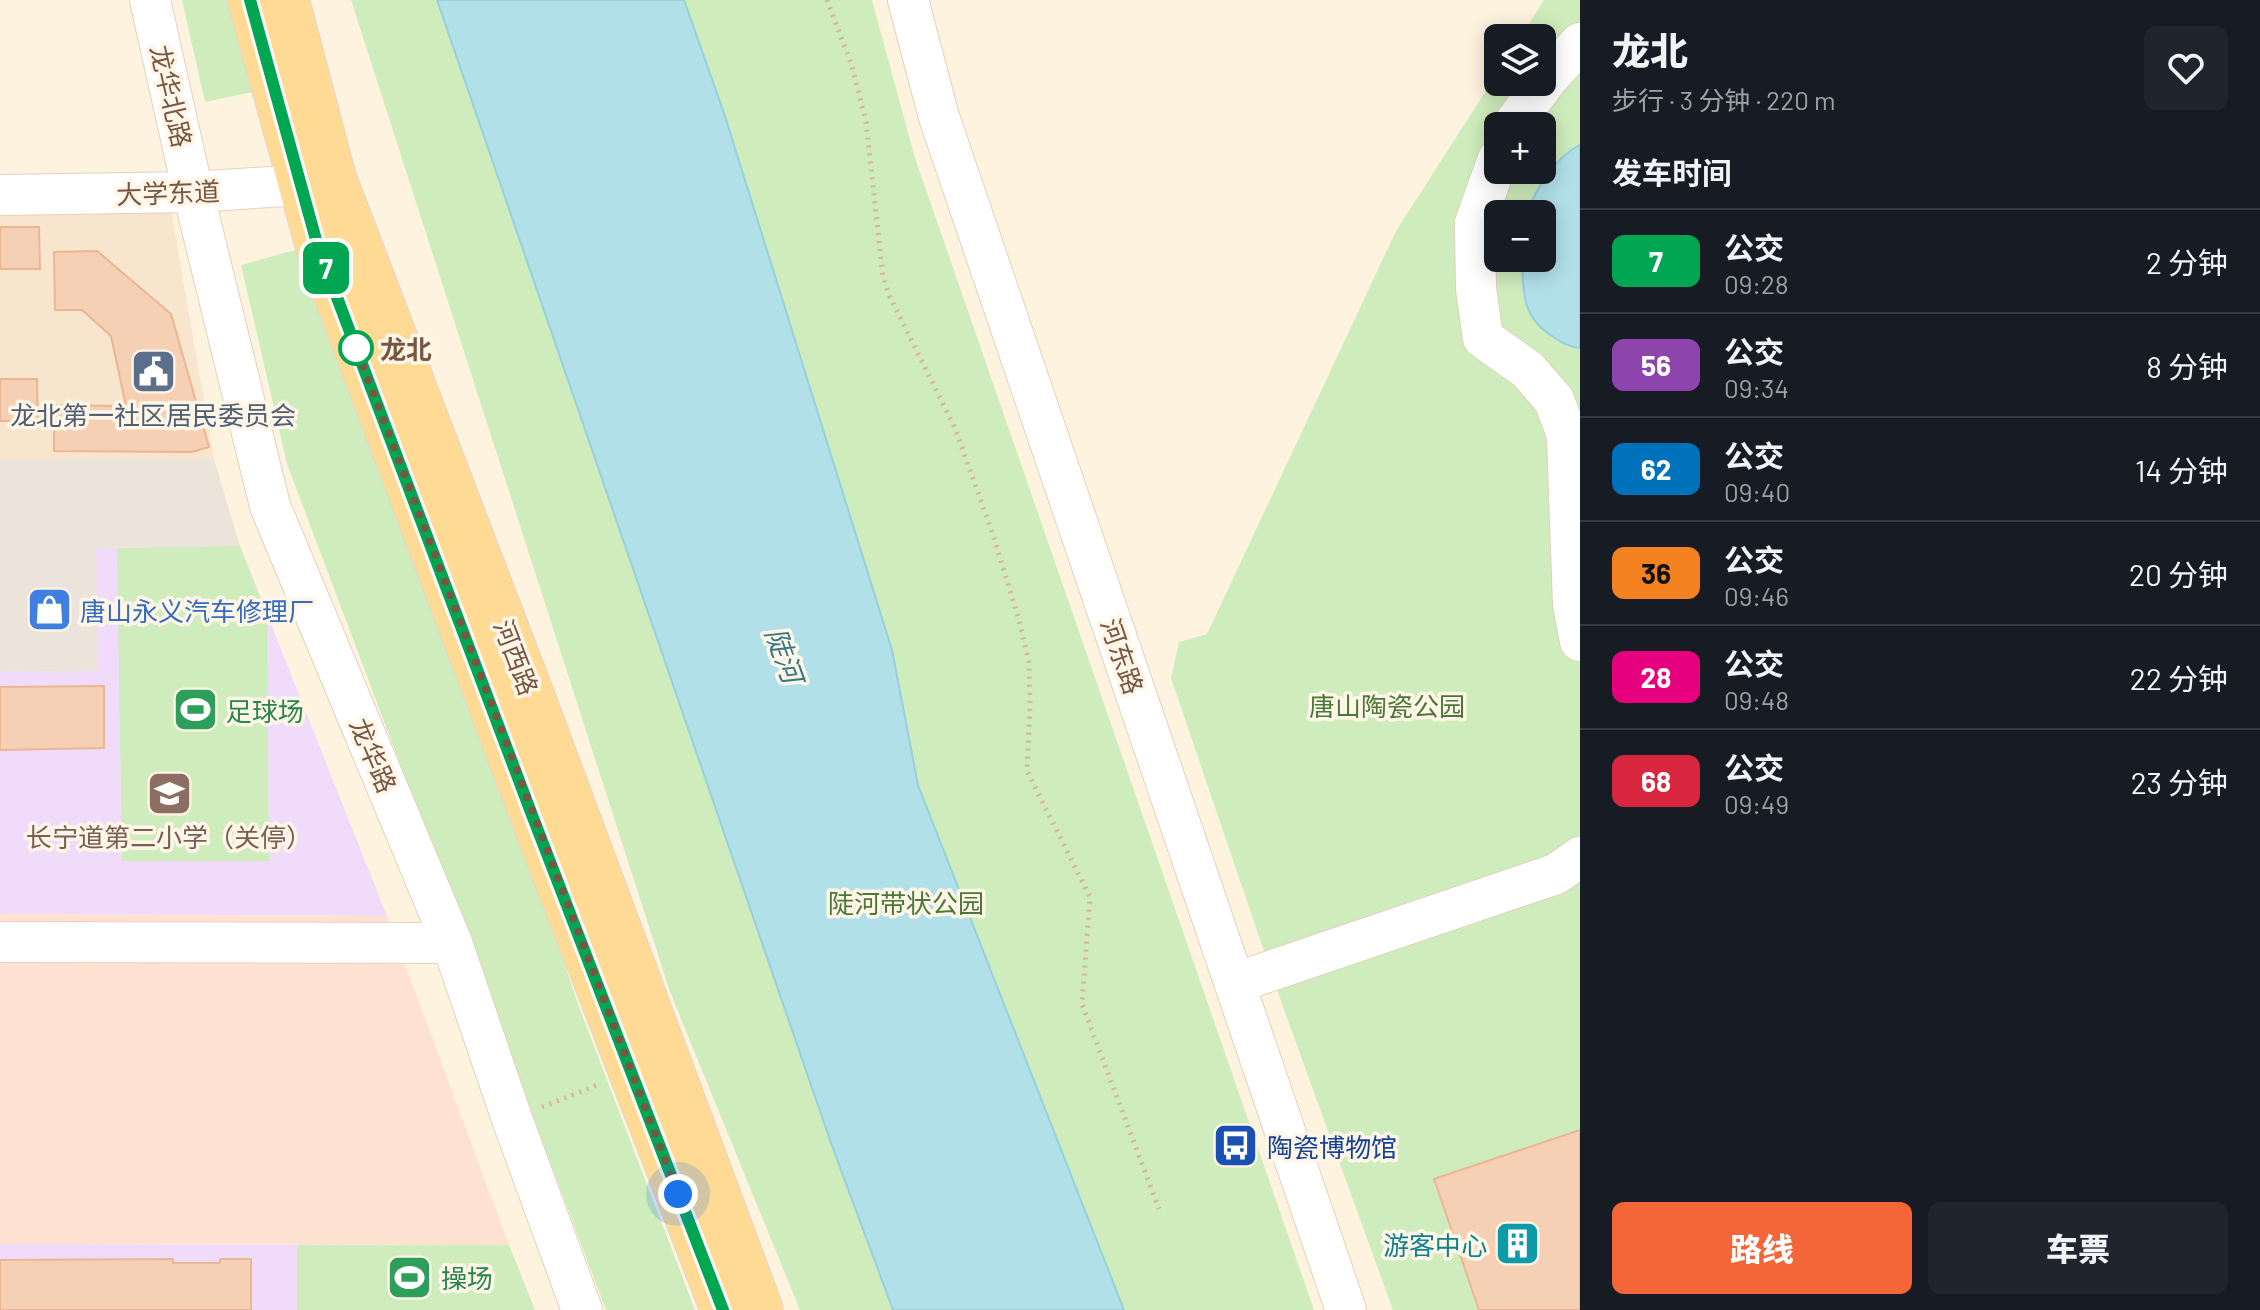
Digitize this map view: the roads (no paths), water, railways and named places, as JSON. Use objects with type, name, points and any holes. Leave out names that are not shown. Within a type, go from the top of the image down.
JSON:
[{"type":"main road","name":"河西路","points":[[250,0],[318,182],[535,703],[761,1310]]},
{"type":"main road","name":"河西路","points":[[287,0],[318,182],[329,277],[723,1310]]},
{"type":"street","name":"龙华北路","points":[[150,0],[193,192]]},
{"type":"street","name":"河东路","points":[[908,0],[939,117],[1346,1310]]},
{"type":"street","points":[[1522,112],[1580,43]]},
{"type":"street","name":"大学东道","points":[[0,195],[193,192],[318,182]]},
{"type":"street","points":[[1489,184],[1475,223],[1476,289],[1483,338],[1528,370],[1554,400],[1567,435],[1573,604],[1580,641]]},
{"type":"street","name":"龙华路","points":[[193,192],[270,506],[452,943],[582,1310]]},
{"type":"street","points":[[1235,983],[1556,874],[1580,857]]},
{"type":"street","points":[[0,942],[452,943]]},
{"type":"water","name":"陡河","points":[[437,0],[684,0],[724,113],[892,650],[918,785],[1124,1310],[893,1310],[831,1143]]},
{"type":"water","points":[[1580,145],[1580,348],[1558,340],[1534,320],[1526,302],[1523,272],[1556,272],[1556,200],[1532,200],[1541,184],[1556,184],[1556,164]]},
{"type":"place","name":"龙北","points":[[356,348]]},
{"type":"place","name":"龙北第一社区居民委员会","points":[[153,371]]},
{"type":"place","name":"唐山永义汽车修理厂","points":[[49,610]]},
{"type":"place","name":"足球场","points":[[195,710]]},
{"type":"place","name":"长宁道第二小学（关停）","points":[[169,793]]},
{"type":"place","name":"陶瓷博物馆","points":[[1236,1146]]},
{"type":"place","name":"游客中心","points":[[1518,1244]]},
{"type":"place","name":"操场","points":[[410,1277]]},
{"type":"park label","name":"唐山陶瓷公园","points":[[1387,705]]},
{"type":"park label","name":"陡河带状公园","points":[[906,902]]}]
